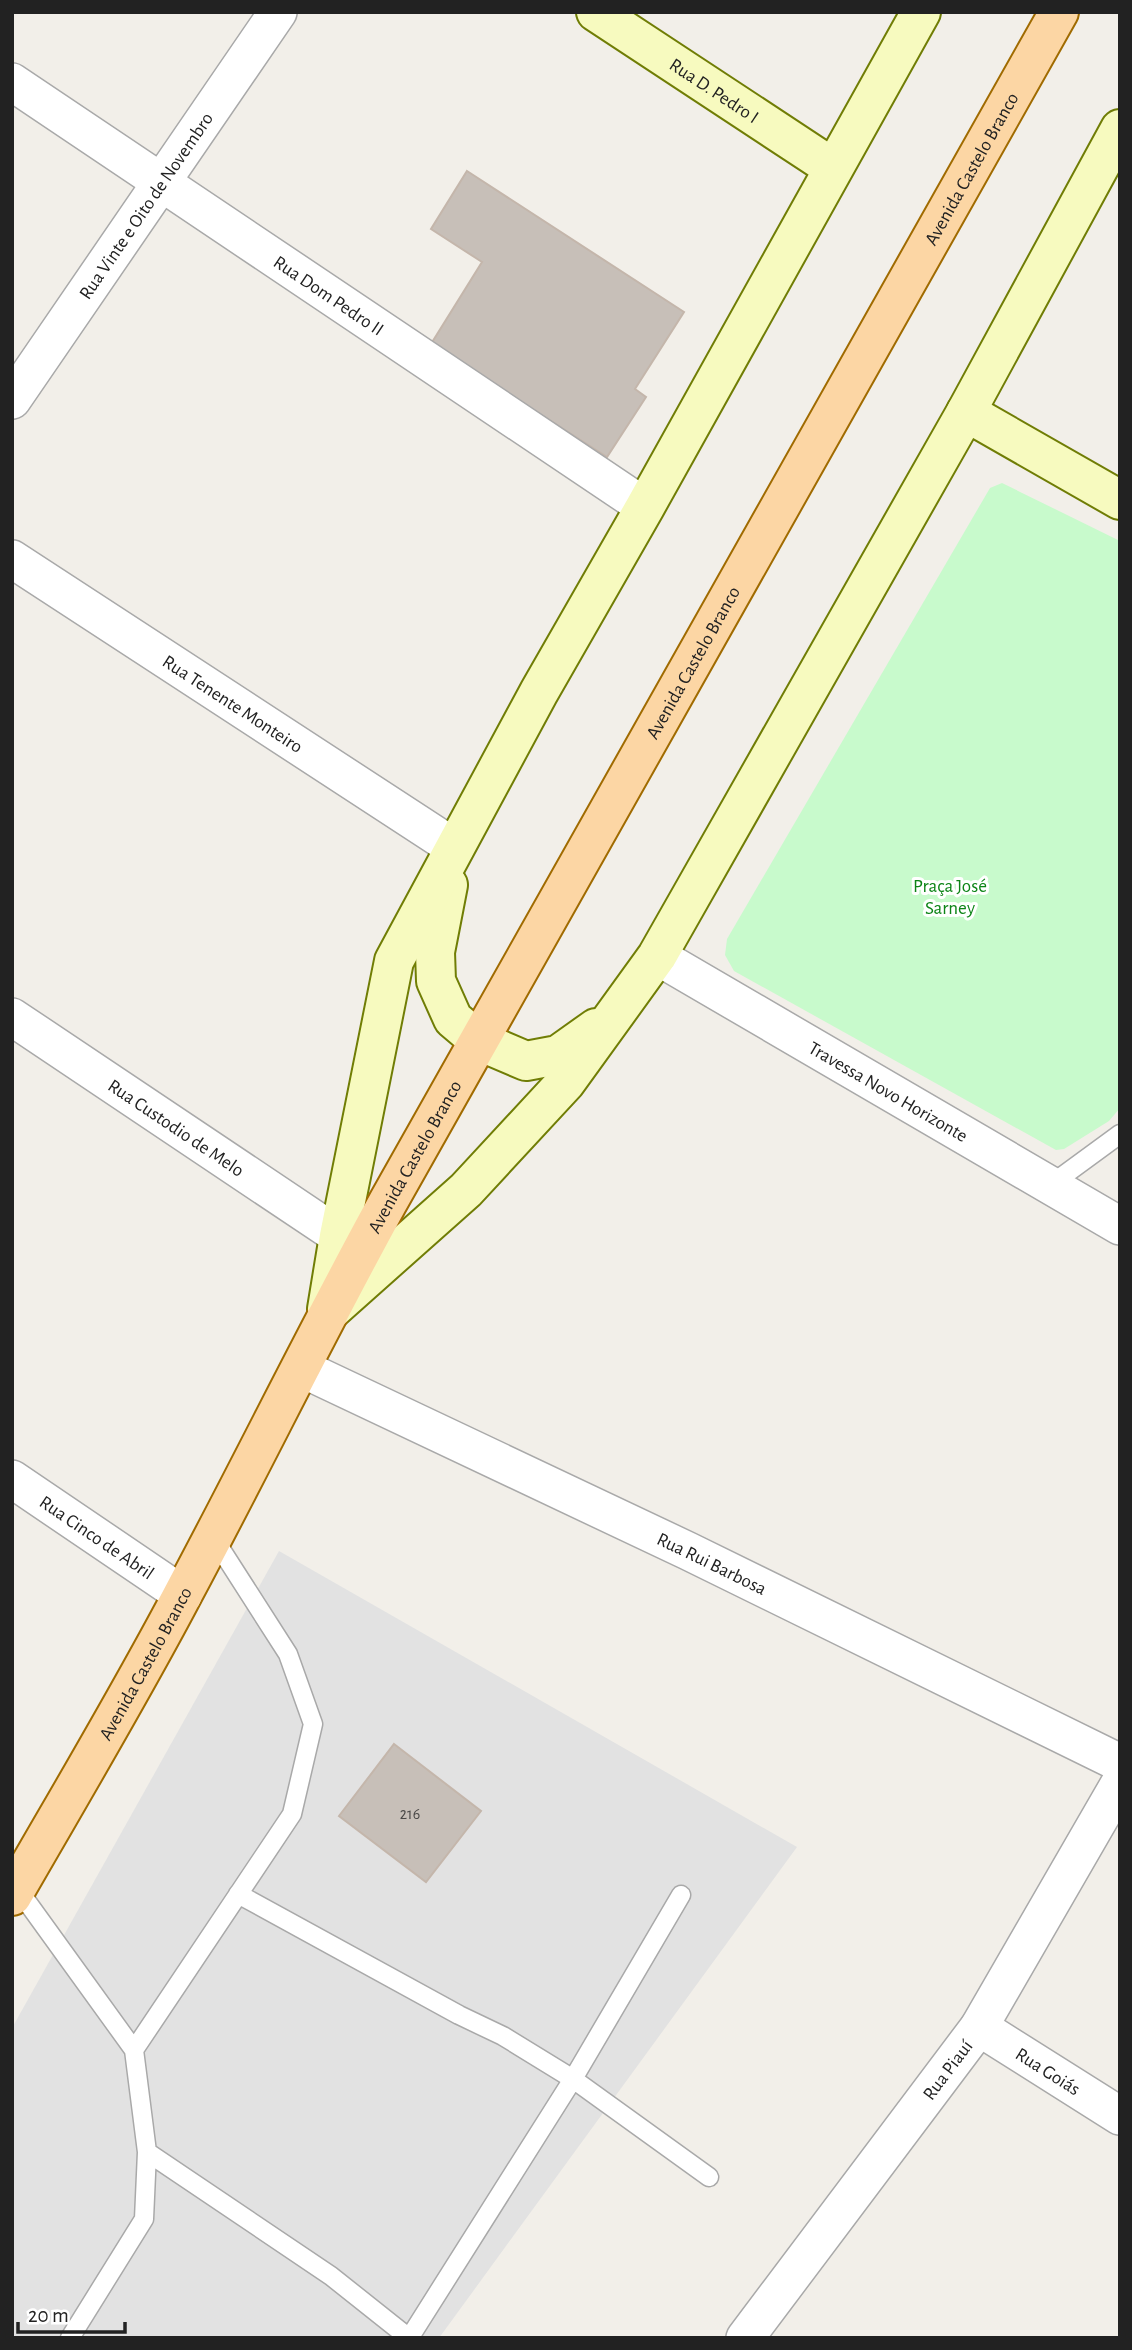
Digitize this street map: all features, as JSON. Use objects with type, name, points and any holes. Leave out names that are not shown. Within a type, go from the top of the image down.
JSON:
[{"type":"main road","name":"Rua D. Pedro I","points":[[596,12],[833,168]]},
{"type":"main road","name":"Avenida Castelo Branco","points":[[326,1315],[339,1236],[394,961],[539,692],[921,12]]},
{"type":"main road","name":"Avenida Castelo Branco","points":[[15,1892],[183,1595],[326,1315],[1059,12]]},
{"type":"main road","name":"Avenida Castelo Branco","points":[[326,1315],[466,1190],[566,1082],[657,956],[966,412],[1120,129]]},
{"type":"main road","points":[[966,412],[1120,500]]},
{"type":"main road","points":[[455,848],[435,951],[436,981],[453,1019],[479,1041],[526,1061],[558,1055],[597,1028],[657,956]]},
{"type":"street","name":"Rua Vinte e Oito de Novembro","points":[[12,400],[278,12]]},
{"type":"street","name":"Rua Dom Pedro II","points":[[12,82],[645,507]]},
{"type":"street","name":"Rua Tenente Monteiro","points":[[12,558],[455,848]]},
{"type":"street","name":"Travessa Novo Horizonte","points":[[657,956],[1120,1226]]},
{"type":"street","name":"Rua Custodio de Melo","points":[[12,1017],[339,1236]]},
{"type":"street","name":"Rua Rui Barbosa","points":[[301,1368],[688,1551],[1120,1763]]},
{"type":"street","name":"Rua Cinco de Abril","points":[[12,1479],[183,1595]]},
{"type":"street","name":"Rua Piauí","points":[[745,2338],[979,2027],[1120,1783]]},
{"type":"street","name":"Rua Goiás","points":[[979,2027],[1120,2116]]},
{"type":"lane","points":[[1049,1186],[1120,1134]]},
{"type":"lane","points":[[134,2050],[292,1814],[313,1724],[288,1654],[213,1537]]},
{"type":"lane","points":[[15,1892],[134,2050],[147,2152],[144,2219],[70,2338]]},
{"type":"lane","points":[[238,1894],[459,2015],[503,2036],[573,2079],[709,2177]]},
{"type":"lane","points":[[147,2152],[331,2276],[410,2337],[573,2079],[681,1895]]},
{"type":"green space","name":"Praça José Sarney","points":[[1002,483],[1120,541],[1120,1108],[1109,1121],[1064,1149],[1056,1150],[734,971],[725,955],[727,939],[990,488]]},
{"type":"shaded area","points":[[279,1551],[797,1847],[439,2338],[12,2338],[12,2028]]},
{"type":"building","points":[[467,171],[684,312],[635,389],[646,397],[607,457],[431,344],[482,262],[431,229]]},
{"type":"building","points":[[394,1744],[481,1811],[426,1882],[339,1816]]}]
